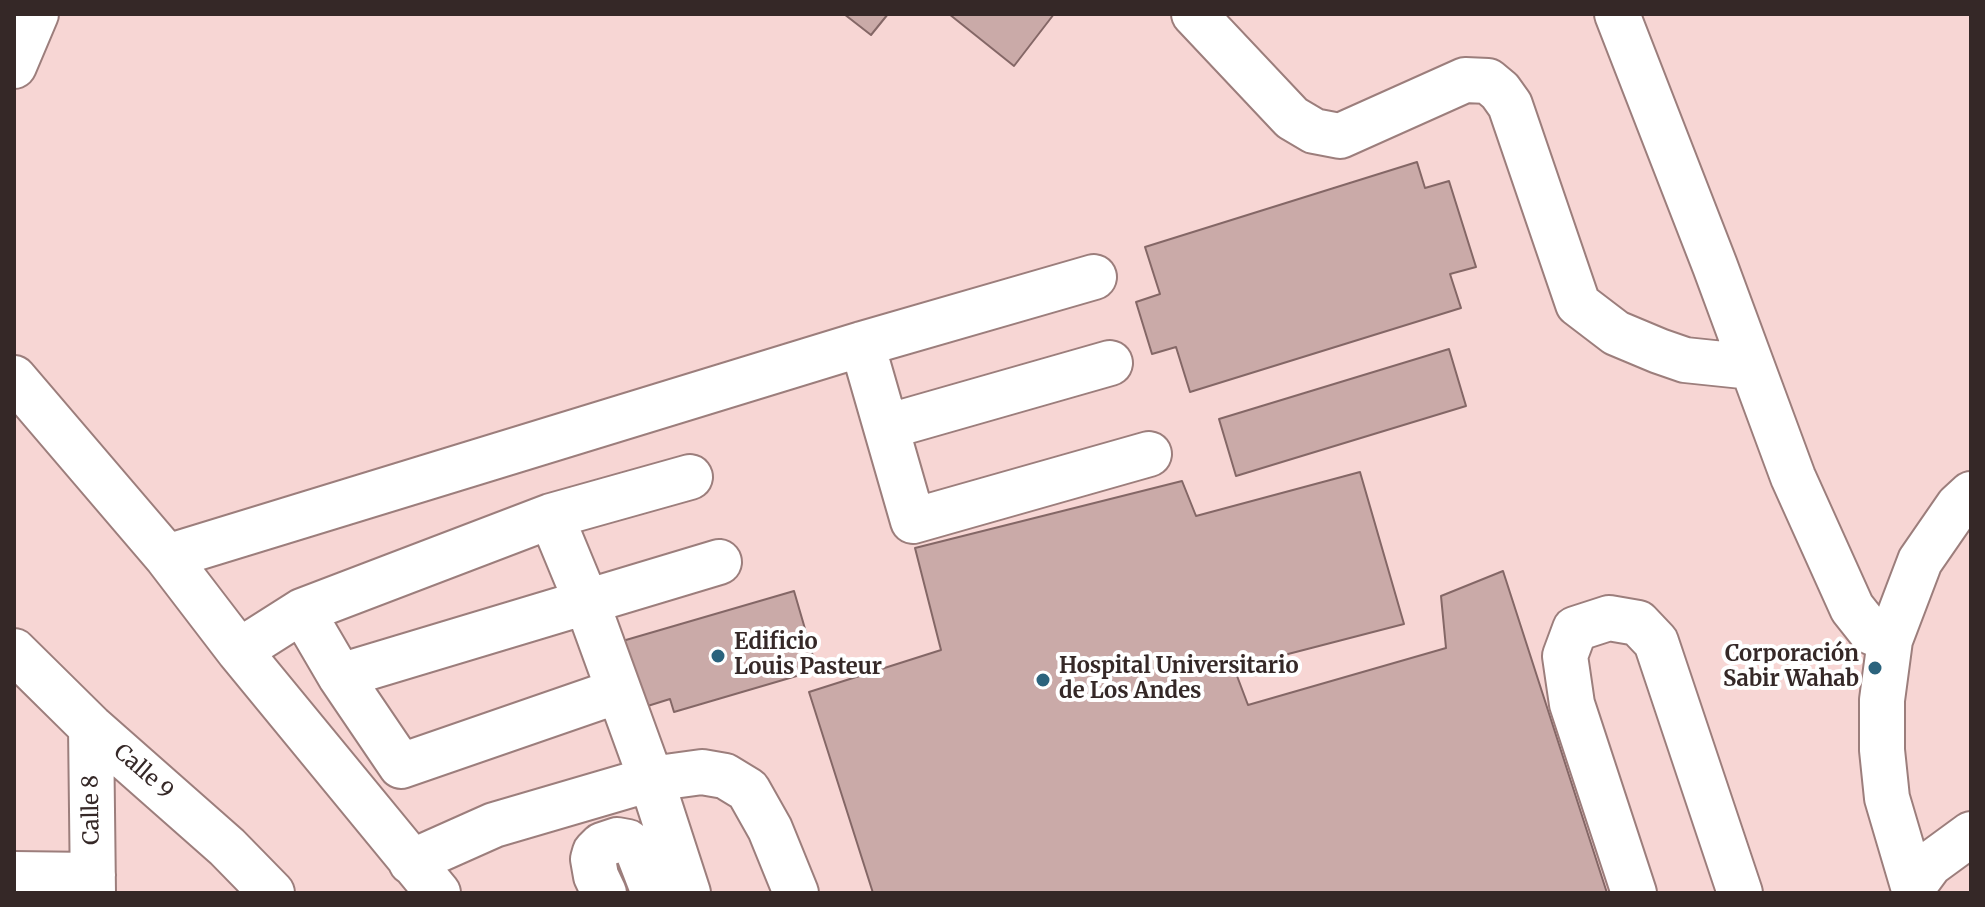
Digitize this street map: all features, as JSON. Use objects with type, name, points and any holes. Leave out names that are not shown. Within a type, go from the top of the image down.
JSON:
[{"type":"street","points":[[14,66],[36,14]]},
{"type":"street","points":[[1194,14],[1292,118],[1314,131],[1340,136],[1465,80],[1488,81],[1510,105],[1578,304],[1616,333],[1659,351],[1685,360],[1752,367]]},
{"type":"street","points":[[1617,14],[1793,477],[1852,608],[1871,632],[1890,640]]},
{"type":"street","points":[[167,557],[862,344],[1094,277]]},
{"type":"street","points":[[862,344],[913,521],[1149,454]]},
{"type":"street","points":[[886,427],[1110,363]]},
{"type":"street","points":[[14,378],[167,557],[239,651],[424,878],[494,825],[651,779],[702,772],[725,776],[748,790],[770,829],[796,893]]},
{"type":"street","points":[[239,651],[302,611],[551,516],[690,477]]},
{"type":"street","points":[[1925,884],[1887,798],[1882,750],[1882,700],[1890,640],[1920,561],[1958,506],[1971,494]]},
{"type":"street","points":[[551,516],[587,603],[651,779],[688,893]]},
{"type":"street","points":[[1925,884],[1907,780],[1905,725],[1909,678],[1930,607],[1971,537]]},
{"type":"street","points":[[340,676],[719,562]]},
{"type":"street","points":[[302,611],[340,676],[401,766],[618,691]]},
{"type":"street","points":[[1634,893],[1572,704],[1565,656],[1575,629],[1609,618],[1638,623],[1656,642],[1740,893]]},
{"type":"street","name":"Calle 9","points":[[14,651],[91,727],[227,847],[272,893]]},
{"type":"street","name":"Calle 8","points":[[91,727],[93,884]]},
{"type":"street","points":[[1925,884],[1971,834]]},
{"type":"street","points":[[604,893],[593,859],[602,845],[617,840],[628,842],[637,849],[654,893]]},
{"type":"street","points":[[224,893],[227,847]]},
{"type":"street","points":[[14,874],[93,884]]},
{"type":"building","points":[[844,14],[888,14],[871,35]]},
{"type":"building","points":[[949,14],[1054,14],[1014,66]]},
{"type":"building","points":[[1417,162],[1425,188],[1449,181],[1476,267],[1450,274],[1461,308],[1190,392],[1176,347],[1152,354],[1136,302],[1160,294],[1145,247]]},
{"type":"building","points":[[1449,349],[1466,406],[1236,476],[1219,419]]},
{"type":"building","name":"Hospital Universitario de Los Andes","points":[[1360,472],[1404,624],[1234,668],[1248,705],[1446,648],[1441,596],[1503,571],[1607,893],[873,893],[809,692],[941,650],[915,548],[1182,481],[1196,516]]},
{"type":"building","name":"Edificio Louis Pasteur","points":[[794,591],[817,670],[674,712],[670,699],[638,709],[619,642]]},
{"type":"place","name":"Edificio Louis Pasteur","points":[[718,656]]},
{"type":"place","name":"Corporación Sabir Wahab","points":[[1875,668]]},
{"type":"place","name":"Hospital Universitario de Los Andes","points":[[1043,680]]}]
